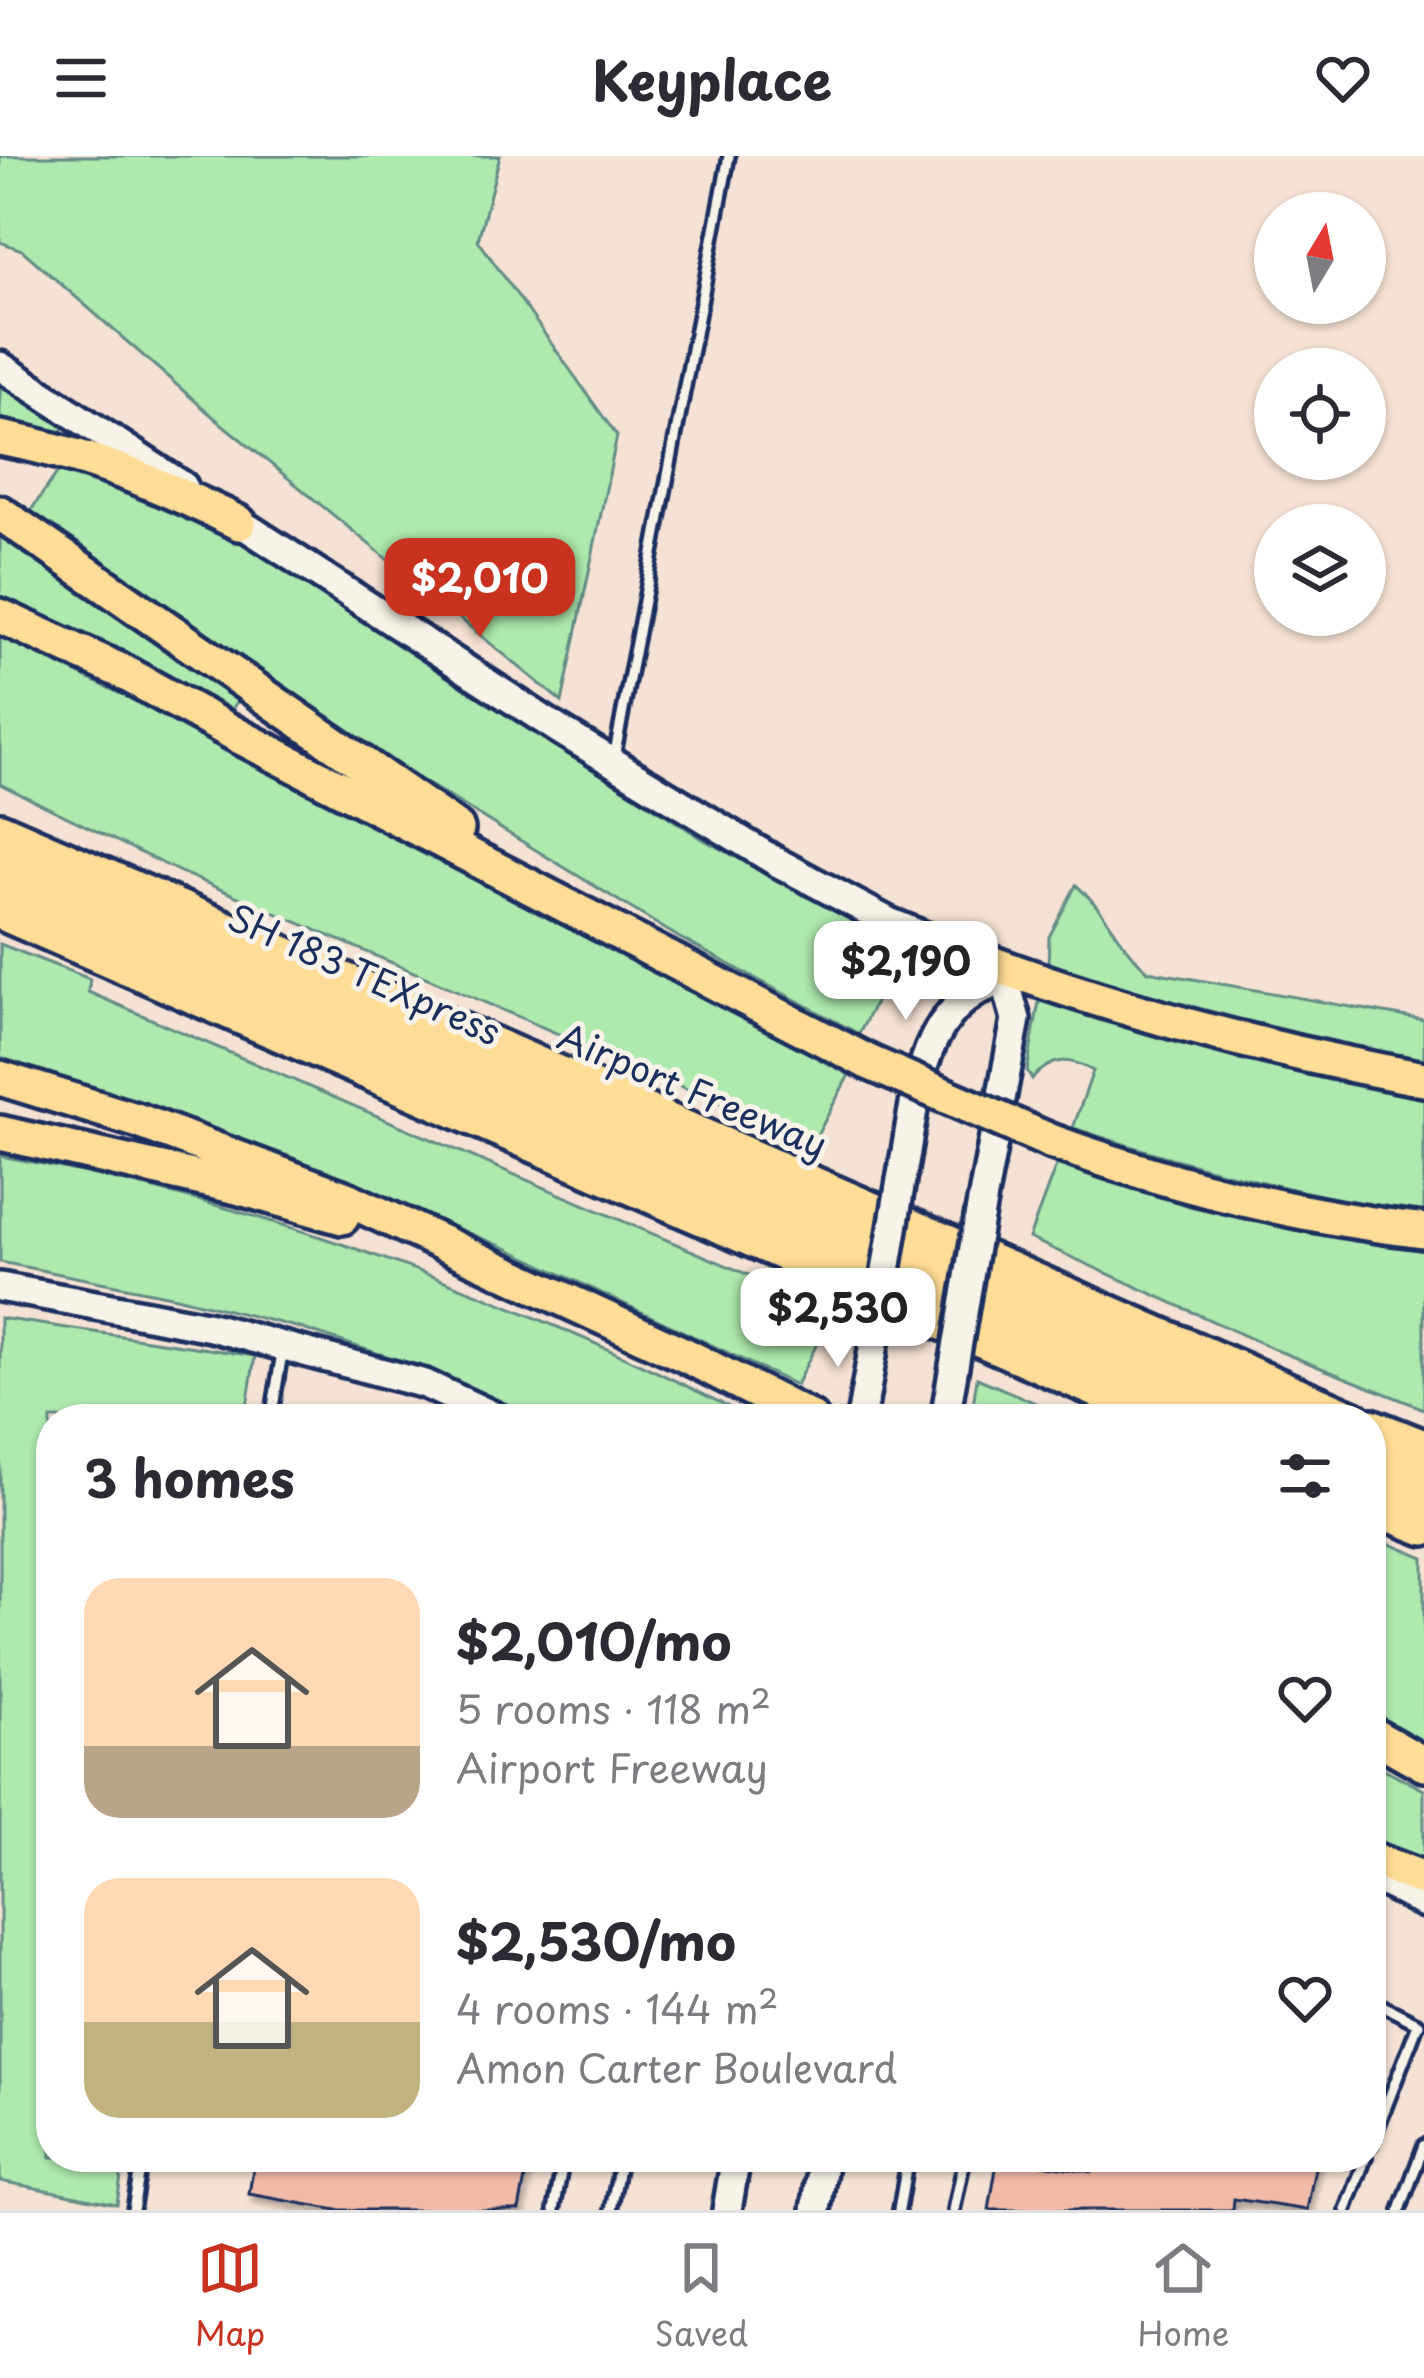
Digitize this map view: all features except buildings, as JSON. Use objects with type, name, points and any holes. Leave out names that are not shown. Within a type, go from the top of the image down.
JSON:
[{"type":"highway","points":[[0,438],[89,458],[140,476],[239,523]]},
{"type":"highway","points":[[0,513],[541,890]]},
{"type":"highway","points":[[0,616],[122,671],[238,736],[868,1062],[1050,1141],[1222,1196],[1322,1217],[1424,1231]]},
{"type":"highway","points":[[0,806],[218,926]]},
{"type":"highway","name":"Airport Freeway","points":[[0,830],[1319,1404]]},
{"type":"highway","name":"SH 183 TEXpress","points":[[0,856],[1258,1404]]},
{"type":"highway","name":"SH 183 TEXpress","points":[[0,882],[1195,1404]]},
{"type":"highway","points":[[0,912],[1128,1404]]},
{"type":"highway","points":[[977,958],[1018,979],[1120,1008],[1244,1041],[1424,1078]]},
{"type":"highway","points":[[0,1078],[248,1160],[349,1200],[781,1404]]},
{"type":"highway","points":[[0,1133],[237,1187],[344,1217],[574,1303]]},
{"type":"highway","points":[[1386,1432],[1424,1447]]},
{"type":"highway","points":[[1386,1457],[1424,1472]]},
{"type":"highway","points":[[1386,1484],[1424,1500]]},
{"type":"highway","points":[[1386,1513],[1424,1528]]},
{"type":"highway","points":[[1386,1742],[1424,1764]]},
{"type":"highway","points":[[1386,1865],[1424,1879]]},
{"type":"main road","points":[[0,366],[614,763],[775,861],[889,922],[977,958]]},
{"type":"main road","points":[[864,1404],[922,1069],[933,1039],[955,1006],[980,989],[1018,979],[1015,1028],[948,1404]]},
{"type":"main road","points":[[0,1287],[211,1327],[424,1384],[467,1404]]},
{"type":"main road","points":[[1386,1883],[1424,1903]]},
{"type":"main road","points":[[727,2210],[733,2172]]},
{"type":"main road","points":[[816,2210],[822,2172]]},
{"type":"lane","points":[[614,763],[729,156]]},
{"type":"lane","points":[[273,1404],[283,1346]]},
{"type":"lane","points":[[1386,2009],[1421,2025],[1386,2109]]},
{"type":"lane","points":[[1400,2210],[1424,2145]]},
{"type":"lane","points":[[133,2210],[139,2172]]},
{"type":"lane","points":[[554,2210],[561,2172]]},
{"type":"lane","points":[[611,2210],[618,2172]]},
{"type":"lane","points":[[898,2210],[905,2172]]},
{"type":"lane","points":[[954,2210],[962,2172]]},
{"type":"lane","points":[[1346,2210],[1360,2172]]},
{"type":"green space","points":[[0,156],[500,156],[478,240],[617,436],[562,702],[217,420],[22,250],[0,242]]},
{"type":"green space","points":[[0,381],[63,427],[59,437],[0,423]]},
{"type":"green space","points":[[62,466],[227,529],[704,840],[841,912],[920,947],[910,1006],[906,1010],[903,990],[887,979],[859,1034],[678,937],[348,735],[29,513]]},
{"type":"green space","points":[[0,531],[238,700],[232,709],[0,596]]},
{"type":"green space","points":[[0,637],[125,696],[851,1071],[813,1143],[180,872],[0,784]]},
{"type":"green space","points":[[1076,885],[1148,971],[1424,1020],[1424,1060],[1226,1021],[1048,967],[1049,937]]},
{"type":"green space","points":[[0,944],[90,979],[88,992],[854,1320],[852,1326],[831,1316],[796,1385],[508,1249],[333,1179],[0,1066]]},
{"type":"green space","points":[[1045,996],[1424,1090],[1424,1213],[1247,1178],[1073,1128],[1093,1071],[1068,1061],[1053,1063],[1032,1079],[1027,1071],[1039,1001]]},
{"type":"green space","points":[[0,1156],[196,1200],[386,1259],[572,1333],[722,1404],[503,1404],[413,1365],[300,1328],[176,1297],[0,1262]]},
{"type":"green space","points":[[1057,1163],[1193,1207],[1424,1251],[1424,1409],[1281,1352],[1029,1238]]},
{"type":"green space","points":[[0,1318],[255,1356],[247,1404],[36,1404],[36,2172],[122,2172],[117,2204],[0,2181]]},
{"type":"green space","points":[[977,1378],[1038,1404],[973,1404]]},
{"type":"green space","points":[[1386,1542],[1424,1558],[1424,1746],[1386,1723]]},
{"type":"green space","points":[[1386,1770],[1424,1790],[1424,1871],[1386,1855]]}]
